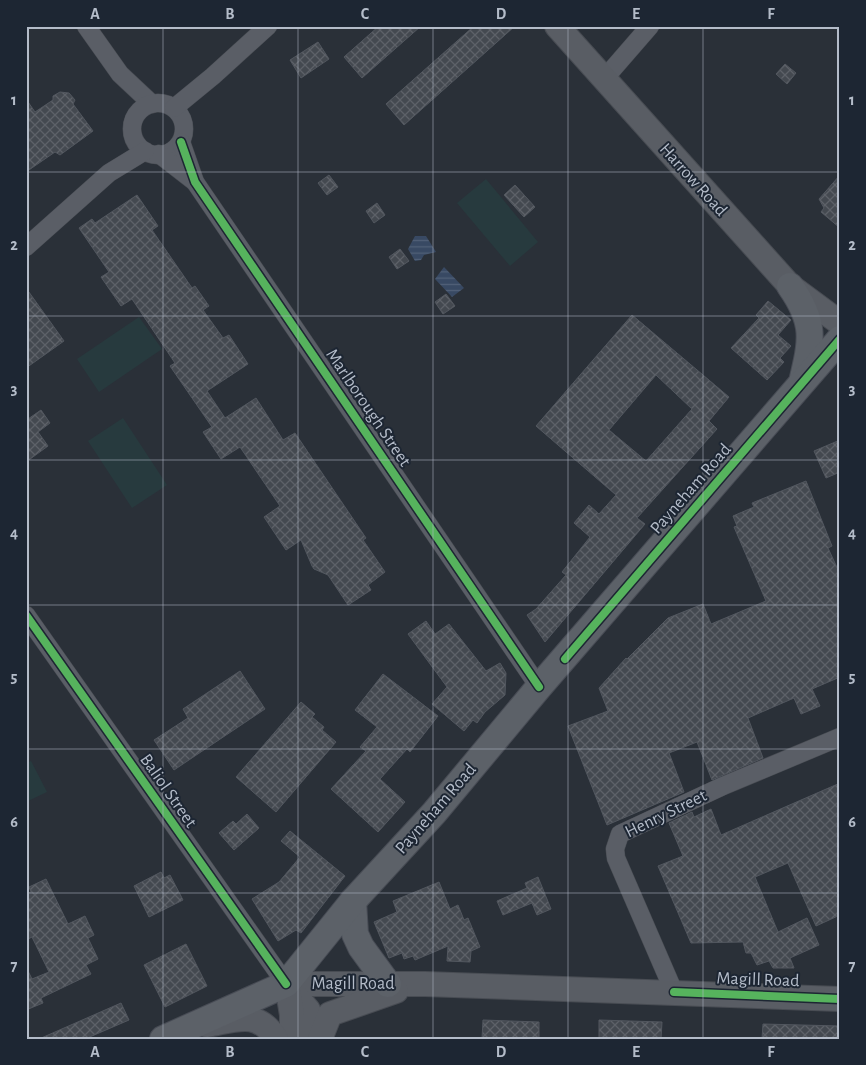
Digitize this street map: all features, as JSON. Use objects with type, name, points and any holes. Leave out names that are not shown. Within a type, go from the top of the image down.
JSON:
[{"type":"main road","name":"Harrow Road","points":[[557,26],[790,286],[840,323]]},
{"type":"main road","points":[[790,286],[804,306],[810,327],[809,350],[802,383]]},
{"type":"main road","name":"Payneham Road","points":[[286,984],[353,901],[434,813],[539,687],[840,339]]},
{"type":"main road","points":[[353,901],[355,934],[361,948],[388,984]]},
{"type":"main road","points":[[174,1034],[286,984]]},
{"type":"main road","points":[[286,984],[292,1015],[292,1039]]},
{"type":"main road","points":[[286,984],[308,1010],[312,1019],[311,1039]]},
{"type":"main road","name":"Magill Road","points":[[286,984],[425,984],[840,999]]},
{"type":"main road","points":[[320,1039],[330,1014],[382,994],[425,984]]},
{"type":"main road","points":[[174,1034],[248,1018],[268,1026],[276,1039]]},
{"type":"street","points":[[86,26],[120,74],[152,104]]},
{"type":"street","points":[[178,114],[213,76],[268,26]]},
{"type":"street","points":[[604,79],[650,26]]},
{"type":"street","points":[[120,74],[137,114]]},
{"type":"street","points":[[26,247],[109,173],[146,148],[168,153],[181,142],[184,132],[178,114],[166,104],[152,104],[137,114],[134,122],[146,148]]},
{"type":"street","name":"Marlborough Street","points":[[181,142],[195,182],[539,687]]},
{"type":"street","name":"Marlborough Street","points":[[146,148],[195,182]]},
{"type":"street","name":"Baliol Street","points":[[26,615],[286,984]]},
{"type":"street","name":"Henry Street","points":[[674,992],[616,858],[615,849],[620,834],[723,786],[840,738]]},
{"type":"green space","points":[[486,179],[538,242],[510,266],[457,203]]},
{"type":"green space","points":[[139,317],[162,349],[99,392],[77,359]]},
{"type":"green space","points":[[123,418],[167,485],[132,508],[88,441]]},
{"type":"green space","points":[[31,761],[47,792],[26,802],[26,763]]},
{"type":"water","points":[[415,236],[426,236],[436,252],[424,255],[421,260],[415,261],[408,249]]},
{"type":"water","points":[[444,267],[464,288],[452,297],[435,279]]},
{"type":"building","points":[[379,26],[421,26],[362,78],[344,57]]},
{"type":"building","points":[[474,26],[515,26],[404,125],[386,104]]},
{"type":"building","points":[[318,42],[329,59],[301,78],[290,60]]},
{"type":"building","points":[[785,64],[796,73],[787,84],[776,74]]},
{"type":"building","points":[[60,92],[69,93],[75,100],[73,104],[93,131],[60,155],[55,152],[26,172],[26,99],[35,112],[53,100],[53,96]]},
{"type":"building","points":[[329,175],[338,187],[327,195],[318,183]]},
{"type":"building","points":[[840,175],[840,228],[821,212],[824,208],[819,199]]},
{"type":"building","points":[[515,185],[535,207],[524,217],[504,195]]},
{"type":"building","points":[[137,195],[158,226],[152,230],[192,288],[195,286],[209,306],[203,310],[223,338],[229,335],[248,364],[207,391],[225,418],[256,398],[283,440],[295,433],[366,538],[363,540],[385,572],[368,585],[371,590],[348,605],[328,575],[314,569],[301,540],[286,550],[264,517],[280,506],[240,447],[221,459],[203,432],[212,427],[170,366],[175,363],[132,299],[121,306],[101,277],[109,272],[79,228],[92,219],[95,223]]},
{"type":"building","points":[[377,203],[385,215],[374,223],[366,211]]},
{"type":"building","points":[[400,249],[409,261],[397,269],[389,257]]},
{"type":"building","points":[[26,288],[64,341],[26,368]]},
{"type":"building","points":[[446,294],[455,306],[443,314],[435,302]]},
{"type":"building","points":[[768,301],[791,320],[778,335],[791,346],[780,358],[784,362],[767,380],[731,348],[759,318],[756,315]]},
{"type":"building","points":[[632,315],[729,397],[709,421],[717,429],[637,518],[645,524],[545,642],[527,615],[536,609],[566,575],[562,572],[590,537],[574,523],[589,505],[599,514],[616,495],[536,426]],"holes":[[[656,375],[692,409],[646,461],[609,430]]]},
{"type":"building","points":[[41,410],[50,423],[38,432],[48,446],[26,462],[26,416],[28,419]]},
{"type":"building","points":[[840,440],[840,472],[826,478],[814,451]]},
{"type":"building","points":[[806,481],[832,546],[828,548],[840,574],[840,677],[812,689],[820,706],[801,714],[794,698],[748,718],[763,758],[712,780],[697,742],[669,753],[684,792],[607,825],[568,726],[608,711],[599,688],[626,658],[668,618],[703,604],[711,624],[766,601],[734,527],[737,526],[733,516],[754,507],[752,503]]},
{"type":"building","points":[[426,621],[435,634],[449,624],[486,671],[500,663],[506,673],[505,695],[485,712],[477,723],[473,720],[464,731],[432,704],[447,687],[408,634]]},
{"type":"building","points":[[240,671],[265,709],[174,770],[154,740],[188,718],[183,709]]},
{"type":"building","points":[[383,674],[438,716],[410,752],[407,749],[380,779],[405,802],[378,832],[331,789],[366,751],[360,747],[377,727],[355,710]]},
{"type":"building","points":[[301,702],[315,714],[312,717],[324,727],[322,730],[336,742],[276,812],[236,777]]},
{"type":"building","points":[[840,783],[840,915],[816,926],[788,863],[755,877],[778,932],[807,918],[819,945],[790,958],[794,968],[773,968],[769,961],[757,965],[751,953],[746,953],[743,942],[691,943],[658,866],[683,856],[669,823],[692,812],[694,817],[711,809],[721,835]]},
{"type":"building","points":[[247,814],[259,828],[234,850],[219,833],[233,821],[236,824]]},
{"type":"building","points":[[290,831],[345,876],[301,933],[296,930],[278,941],[252,899],[279,882],[300,857],[281,841]]},
{"type":"building","points":[[161,872],[164,878],[170,875],[183,900],[149,917],[134,886]]},
{"type":"building","points":[[538,877],[551,909],[537,915],[532,903],[503,915],[497,901],[527,888],[525,883]]},
{"type":"building","points":[[46,879],[68,924],[85,916],[94,935],[88,938],[98,959],[86,965],[91,974],[41,998],[43,1003],[26,1010],[26,967],[32,979],[49,972],[32,937],[26,940],[26,894],[31,892],[29,887]]},
{"type":"building","points":[[439,882],[450,909],[458,905],[464,920],[468,918],[480,947],[471,951],[470,962],[447,961],[448,946],[415,960],[413,956],[404,959],[402,953],[389,958],[374,922],[397,912],[393,901]]},
{"type":"building","points":[[186,944],[207,986],[165,1007],[144,965]]},
{"type":"building","points":[[121,1003],[129,1020],[85,1039],[39,1039]]},
{"type":"building","points":[[483,1020],[539,1022],[539,1039],[482,1039]]},
{"type":"building","points":[[599,1020],[662,1022],[661,1039],[599,1039]]},
{"type":"building","points":[[763,1024],[840,1026],[840,1039],[762,1039]]},
{"type":"cycle path","points":[[181,142],[195,182],[539,687]]},
{"type":"cycle path","points":[[565,659],[840,339]]},
{"type":"cycle path","points":[[26,615],[286,984]]},
{"type":"cycle path","points":[[674,992],[840,999]]}]
